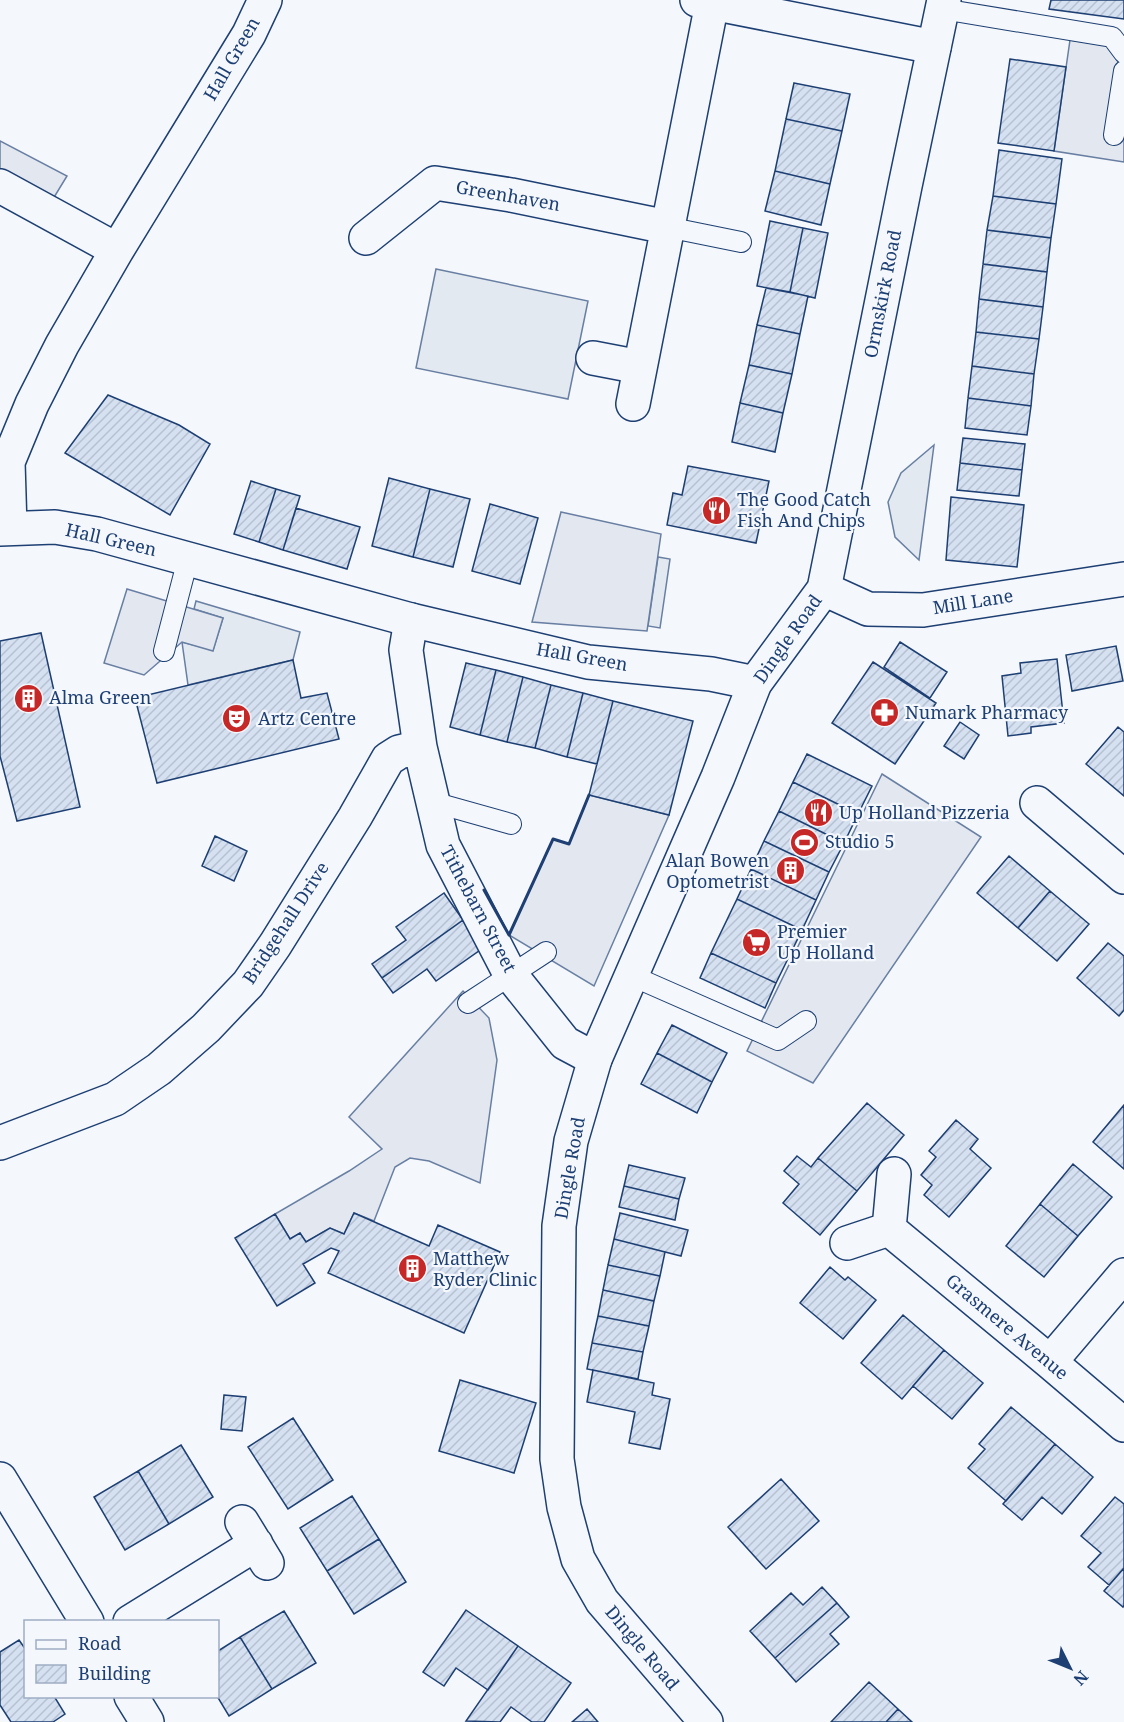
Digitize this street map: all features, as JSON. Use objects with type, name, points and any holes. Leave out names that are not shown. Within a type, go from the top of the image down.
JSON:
[{"type":"street","name":"Hall Green","points":[[265,0],[249,34],[117,250],[55,357],[8,462],[5,529],[55,527],[97,534],[411,620],[588,662],[711,674],[755,683]]},
{"type":"street","points":[[633,404],[667,227],[704,1],[934,47]]},
{"type":"street","name":"Ormskirk Road","points":[[824,589],[943,4]]},
{"type":"street","name":"Greenhaven","points":[[366,238],[435,183],[511,195],[667,227]]},
{"type":"street","points":[[0,186],[117,250]]},
{"type":"street","points":[[593,357],[640,367]]},
{"type":"street","name":"Mill Lane","points":[[824,589],[868,609],[923,610],[1124,579]]},
{"type":"street","name":"Dingle Road","points":[[705,1722],[602,1600],[578,1559],[564,1508],[557,1459],[559,1226],[571,1141],[595,1059],[718,777],[755,683],[824,589]]},
{"type":"street","name":"Tithebarn Street","points":[[411,620],[406,650],[420,747],[443,844],[510,974],[565,1043],[595,1059]]},
{"type":"street","name":"Bridgehall Drive","points":[[0,1143],[115,1099],[159,1069],[206,1028],[248,984],[275,945],[355,817],[388,759],[399,752],[420,747]]},
{"type":"street","points":[[1037,803],[1124,877]]},
{"type":"street","points":[[847,1243],[889,1229],[894,1174]]},
{"type":"street","name":"Grasmere Avenue","points":[[889,1229],[1124,1425]]},
{"type":"street","points":[[1050,1362],[1124,1275]]},
{"type":"street","points":[[0,1479],[86,1620]]},
{"type":"street","points":[[133,1620],[255,1543]]},
{"type":"lane","points":[[943,4],[1112,37],[1124,53]]},
{"type":"lane","points":[[1114,135],[1124,71]]},
{"type":"lane","points":[[667,227],[741,242]]},
{"type":"lane","points":[[164,651],[188,559]]},
{"type":"lane","points":[[433,802],[511,824]]},
{"type":"lane","points":[[468,1003],[546,952]]},
{"type":"lane","points":[[630,975],[778,1040],[806,1021]]},
{"type":"shaded area","points":[[1070,40],[1124,48],[1124,162],[1054,151]]},
{"type":"shaded area","points":[[0,141],[67,176],[53,199],[0,171]]},
{"type":"shaded area","points":[[436,269],[588,301],[568,399],[416,368]]},
{"type":"shaded area","points":[[934,445],[919,560],[895,537],[888,502],[901,473]]},
{"type":"shaded area","points":[[561,512],[661,534],[647,631],[532,622]]},
{"type":"shaded area","points":[[658,557],[670,559],[660,628],[648,626]]},
{"type":"shaded area","points":[[127,589],[223,618],[213,651],[182,642],[144,675],[104,663]]},
{"type":"shaded area","points":[[196,601],[300,632],[293,660],[188,685],[182,642],[213,650],[223,618],[194,609]]},
{"type":"shaded area","points":[[882,774],[981,837],[813,1083],[747,1051]]},
{"type":"shaded area","points":[[589,795],[669,815],[594,986],[509,935],[553,839],[569,844]]},
{"type":"shaded area","points":[[463,991],[489,1018],[497,1060],[480,1183],[429,1161],[410,1158],[395,1167],[374,1221],[354,1213],[344,1234],[330,1228],[306,1242],[300,1233],[290,1239],[275,1214],[382,1149],[349,1117]]},
{"type":"building","points":[[1051,0],[1124,0],[1124,19],[1049,9]]},
{"type":"building","points":[[1010,59],[1066,67],[1054,151],[998,143]]},
{"type":"building","points":[[794,83],[850,94],[842,131],[786,119]]},
{"type":"building","points":[[786,119],[842,131],[830,184],[775,171]]},
{"type":"building","points":[[999,150],[1062,159],[1056,204],[993,196]]},
{"type":"building","points":[[775,171],[830,184],[821,225],[765,211]]},
{"type":"building","points":[[993,196],[1056,204],[1051,238],[987,230]]},
{"type":"building","points":[[770,221],[803,228],[790,292],[757,286]]},
{"type":"building","points":[[803,228],[828,233],[815,298],[790,292]]},
{"type":"building","points":[[987,230],[1051,238],[1047,272],[983,264]]},
{"type":"building","points":[[983,264],[1047,272],[1043,307],[979,299]]},
{"type":"building","points":[[766,288],[808,296],[800,334],[757,325]]},
{"type":"building","points":[[979,299],[1043,307],[1039,339],[976,332]]},
{"type":"building","points":[[757,325],[800,334],[792,374],[749,365]]},
{"type":"building","points":[[976,332],[1039,339],[1034,374],[972,366]]},
{"type":"building","points":[[749,365],[792,374],[783,413],[740,403]]},
{"type":"building","points":[[972,366],[1034,374],[1031,406],[968,398]]},
{"type":"building","points":[[108,395],[179,425],[210,444],[170,515],[65,453]]},
{"type":"building","points":[[968,398],[1031,406],[1027,435],[965,428]]},
{"type":"building","points":[[740,403],[783,413],[775,452],[732,442]]},
{"type":"building","points":[[963,438],[1025,444],[1022,470],[960,463]]},
{"type":"building","points":[[960,463],[1022,470],[1019,496],[957,490]]},
{"type":"building","name":"The Good Catch Fish And Chips","points":[[688,466],[769,481],[756,543],[667,525],[673,493],[682,495]]},
{"type":"building","points":[[389,478],[430,489],[413,557],[372,546]]},
{"type":"building","points":[[251,481],[276,489],[259,542],[234,534]]},
{"type":"building","points":[[276,489],[300,496],[283,550],[259,542]]},
{"type":"building","points":[[430,489],[470,499],[453,567],[413,557]]},
{"type":"building","points":[[951,497],[1024,505],[1017,567],[946,560]]},
{"type":"building","points":[[490,504],[538,518],[520,584],[472,571]]},
{"type":"building","points":[[296,508],[360,527],[347,569],[283,550]]},
{"type":"building","name":"Alma Green","points":[[41,633],[80,807],[17,821],[0,756],[0,641]]},
{"type":"building","points":[[900,642],[947,672],[930,698],[884,667]]},
{"type":"building","points":[[1116,646],[1123,681],[1072,691],[1066,655]]},
{"type":"building","points":[[1057,659],[1064,723],[1031,727],[1031,733],[1008,736],[1002,676],[1021,673],[1020,663]]},
{"type":"building","name":"Artz Centre","points":[[293,660],[301,698],[327,693],[339,739],[157,783],[135,698]]},
{"type":"building","name":"Numark Pharmacy","points":[[873,662],[936,703],[895,764],[832,723]]},
{"type":"building","points":[[466,663],[496,670],[480,735],[450,727]]},
{"type":"building","points":[[496,670],[523,677],[507,742],[480,735]]},
{"type":"building","points":[[523,677],[551,685],[535,748],[507,742]]},
{"type":"building","points":[[551,685],[583,693],[567,757],[535,748]]},
{"type":"building","points":[[583,693],[613,701],[597,764],[567,757]]},
{"type":"building","points":[[613,701],[693,721],[669,815],[589,795]]},
{"type":"building","points":[[960,722],[979,735],[964,759],[944,746]]},
{"type":"building","points":[[1118,727],[1124,732],[1124,796],[1086,764]]},
{"type":"building","points":[[807,754],[872,786],[858,814],[793,782]]},
{"type":"building","name":"Up Holland Pizzeria","points":[[793,782],[858,814],[844,843],[779,811]]},
{"type":"building","name":"Studio 5","points":[[779,811],[844,843],[829,872],[764,841]]},
{"type":"building","points":[[215,836],[247,851],[234,881],[202,866]]},
{"type":"building","name":"Alan Bowen Optometrist","points":[[764,841],[829,872],[816,900],[751,869]]},
{"type":"building","points":[[1009,856],[1050,891],[1018,928],[977,893]]},
{"type":"building","points":[[751,869],[816,900],[802,930],[737,899]]},
{"type":"building","points":[[1050,891],[1089,924],[1057,961],[1018,928]]},
{"type":"building","points":[[444,893],[463,920],[382,978],[372,964],[406,940],[396,927]]},
{"type":"building","name":"Premier Up Holland","points":[[737,899],[802,930],[776,983],[711,953]]},
{"type":"building","points":[[463,920],[483,948],[436,981],[427,969],[393,993],[382,978]]},
{"type":"building","points":[[1108,943],[1124,956],[1124,1010],[1119,1016],[1077,978]]},
{"type":"building","points":[[711,953],[776,983],[765,1008],[700,978]]},
{"type":"building","points":[[672,1025],[727,1053],[712,1082],[657,1053]]},
{"type":"building","points":[[657,1053],[712,1082],[697,1113],[641,1084]]},
{"type":"building","points":[[867,1103],[904,1135],[857,1191],[818,1158]]},
{"type":"building","points":[[1124,1105],[1124,1169],[1093,1142]]},
{"type":"building","points":[[956,1120],[978,1139],[970,1149],[991,1168],[949,1217],[924,1195],[932,1185],[921,1175],[936,1157],[929,1151]]},
{"type":"building","points":[[797,1156],[811,1167],[818,1158],[857,1191],[820,1235],[783,1203],[799,1184],[784,1171]]},
{"type":"building","points":[[1073,1164],[1112,1197],[1078,1236],[1040,1204]]},
{"type":"building","points":[[629,1165],[685,1178],[679,1199],[624,1186]]},
{"type":"building","points":[[624,1186],[679,1199],[675,1220],[619,1207]]},
{"type":"building","points":[[1040,1204],[1078,1236],[1044,1277],[1006,1246]]},
{"type":"building","name":"Matthew Ryder Clinic","points":[[354,1213],[429,1246],[438,1225],[500,1252],[464,1333],[328,1273],[339,1251],[331,1248],[303,1264],[315,1283],[277,1306],[235,1238],[275,1214],[290,1239],[300,1233],[306,1242],[330,1228],[344,1234]]},
{"type":"building","points":[[620,1213],[688,1230],[681,1256],[614,1239]]},
{"type":"building","points":[[614,1239],[665,1252],[660,1276],[608,1265]]},
{"type":"building","points":[[608,1265],[660,1276],[654,1301],[603,1290]]},
{"type":"building","points":[[830,1267],[845,1280],[848,1277],[876,1300],[843,1339],[800,1303]]},
{"type":"building","points":[[603,1290],[654,1301],[649,1326],[598,1316]]},
{"type":"building","points":[[903,1315],[944,1350],[902,1399],[861,1363]]},
{"type":"building","points":[[598,1316],[649,1326],[643,1352],[592,1343]]},
{"type":"building","points":[[592,1343],[643,1352],[638,1379],[587,1369]]},
{"type":"building","points":[[944,1350],[983,1383],[952,1419],[913,1386]]},
{"type":"building","points":[[593,1370],[654,1383],[652,1395],[670,1399],[660,1449],[629,1443],[635,1412],[587,1402]]},
{"type":"building","points":[[460,1380],[536,1403],[514,1473],[439,1451]]},
{"type":"building","points":[[224,1395],[246,1397],[242,1431],[221,1429]]},
{"type":"building","points":[[1011,1407],[1055,1444],[1006,1501],[968,1468],[985,1449],[979,1444]]},
{"type":"building","points":[[293,1418],[333,1480],[288,1509],[248,1447]]},
{"type":"building","points":[[1055,1444],[1093,1477],[1062,1514],[1042,1497],[1022,1520],[1003,1504]]},
{"type":"building","points":[[181,1445],[213,1497],[169,1524],[138,1471]]},
{"type":"building","points":[[138,1471],[169,1524],[125,1550],[94,1497]]},
{"type":"building","points":[[781,1479],[819,1521],[766,1569],[728,1527]]},
{"type":"building","points":[[352,1496],[379,1539],[327,1571],[300,1528]]},
{"type":"building","points":[[1115,1497],[1124,1504],[1124,1568],[1109,1585],[1088,1567],[1101,1553],[1081,1536]]},
{"type":"building","points":[[379,1539],[406,1582],[354,1614],[327,1571]]},
{"type":"building","points":[[1124,1568],[1124,1605],[1123,1607],[1104,1591]]},
{"type":"building","points":[[822,1587],[837,1603],[775,1658],[750,1631],[791,1593],[803,1605]]},
{"type":"building","points":[[837,1603],[849,1617],[830,1634],[839,1644],[796,1682],[775,1658]]},
{"type":"building","points":[[466,1610],[518,1646],[488,1690],[456,1668],[444,1686],[423,1672]]},
{"type":"building","points":[[284,1611],[316,1663],[272,1689],[240,1637]]},
{"type":"building","points":[[240,1637],[272,1689],[229,1716],[218,1698],[219,1650]]},
{"type":"building","points":[[19,1640],[24,1647],[24,1698],[55,1698],[65,1714],[53,1722],[11,1722],[0,1705],[0,1652]]},
{"type":"building","points":[[518,1646],[571,1683],[544,1722],[532,1722],[511,1707],[500,1722],[466,1721]]},
{"type":"building","points":[[869,1682],[898,1709],[886,1722],[831,1722]]},
{"type":"building","points":[[587,1709],[598,1722],[572,1722]]},
{"type":"building","points":[[898,1709],[912,1722],[886,1722]]},
{"type":"wall","points":[[484,890],[509,935],[553,839],[569,844],[589,795]]},
{"type":"place","name":"The Good Catch Fish And Chips","points":[[716,510]]},
{"type":"place","name":"Alma Green","points":[[28,698]]},
{"type":"place","name":"Numark Pharmacy","points":[[884,713]]},
{"type":"place","name":"Artz Centre","points":[[237,719]]},
{"type":"place","name":"Up Holland Pizzeria","points":[[818,813]]},
{"type":"place","name":"Studio 5","points":[[804,842]]},
{"type":"place","name":"Alan Bowen Optometrist","points":[[790,871]]},
{"type":"place","name":"Premier Up Holland","points":[[756,942]]},
{"type":"place","name":"Matthew Ryder Clinic","points":[[412,1269]]}]
